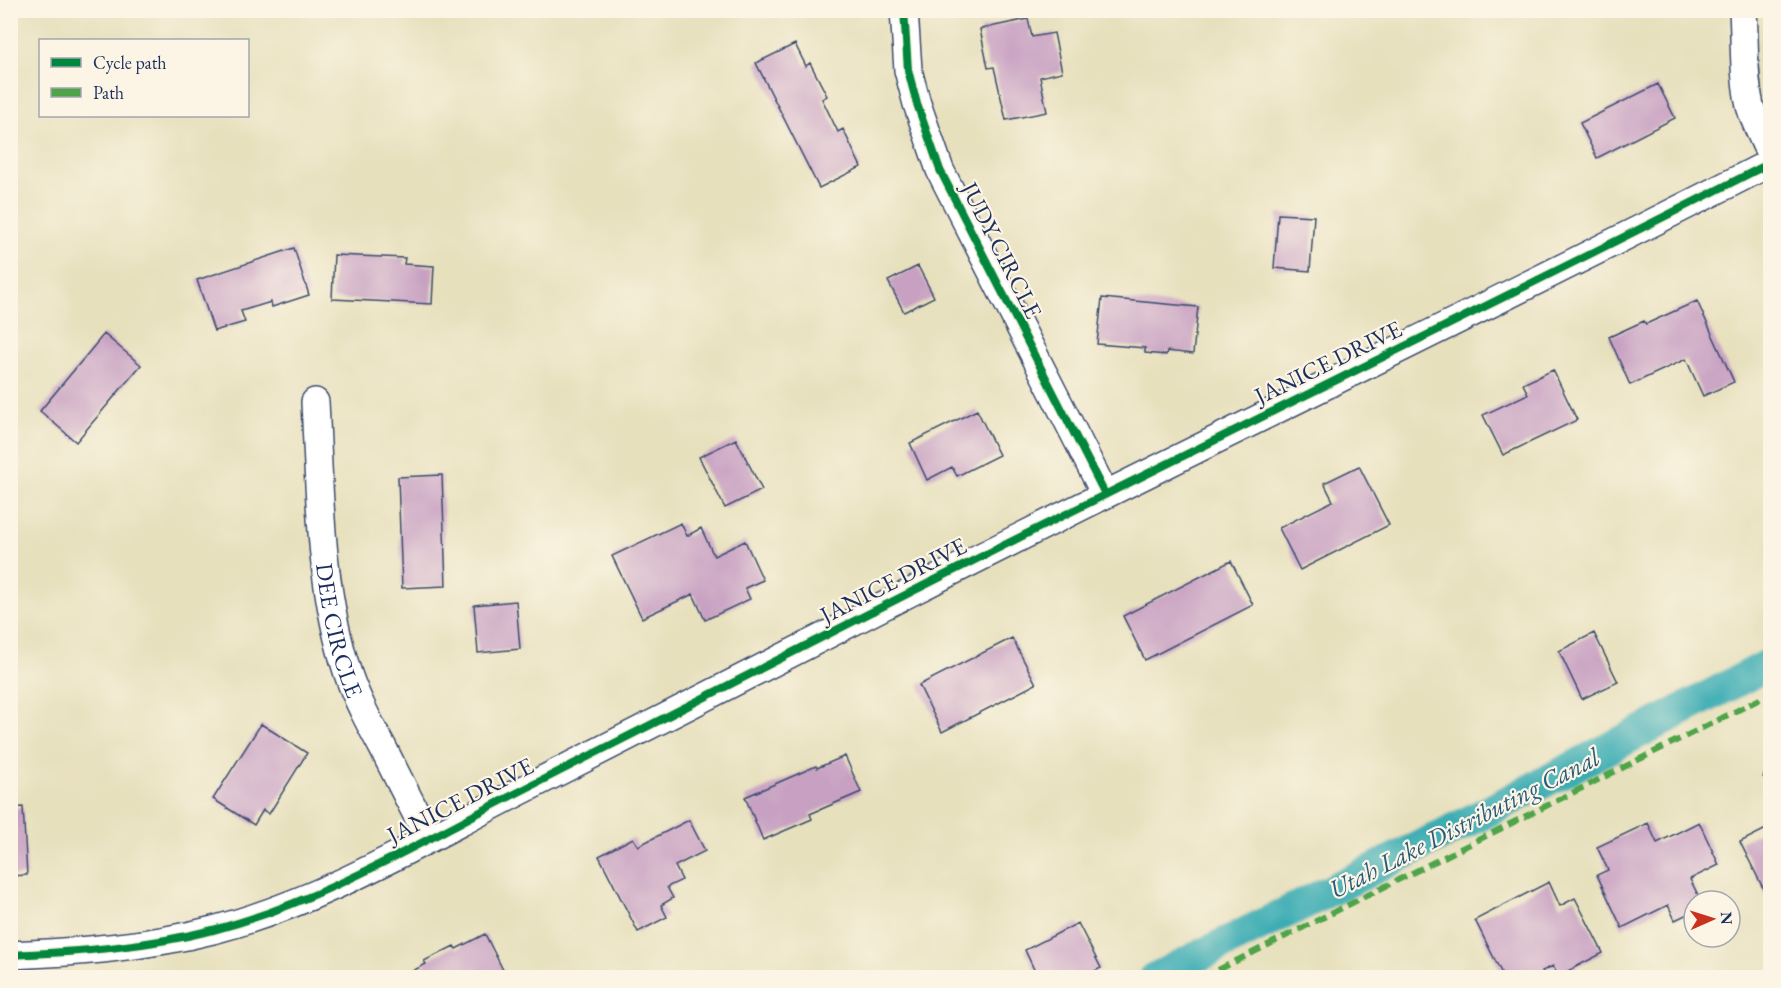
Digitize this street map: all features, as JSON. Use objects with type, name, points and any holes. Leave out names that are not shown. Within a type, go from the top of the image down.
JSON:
[{"type":"street","name":"JUDY CIRCLE","points":[[904,10],[908,70],[916,104],[940,170],[1105,494]]},
{"type":"street","points":[[1743,10],[1750,105],[1770,154]]},
{"type":"street","name":"JANICE DRIVE","points":[[10,955],[127,947],[172,940],[260,916],[303,899],[429,838],[1105,494],[1542,279],[1770,163]]},
{"type":"street","name":"DEE CIRCLE","points":[[315,402],[323,549],[328,592],[337,634],[349,676],[366,716],[429,838]]},
{"type":"building","points":[[1028,19],[1032,37],[1054,33],[1062,72],[1040,77],[1047,112],[1006,120],[994,67],[988,68],[980,29]]},
{"type":"building","points":[[795,44],[806,66],[810,63],[827,96],[822,99],[838,132],[843,129],[861,167],[819,188],[756,63]]},
{"type":"building","points":[[1658,84],[1675,118],[1597,158],[1580,123]]},
{"type":"building","points":[[1278,214],[1314,216],[1310,271],[1274,268]]},
{"type":"building","points":[[294,248],[309,295],[272,307],[271,302],[241,311],[245,322],[214,331],[197,280]]},
{"type":"building","points":[[334,255],[405,258],[404,264],[434,266],[432,304],[332,299]]},
{"type":"building","points":[[918,266],[934,297],[904,312],[888,281]]},
{"type":"building","points":[[1102,298],[1198,307],[1193,354],[1167,351],[1166,355],[1145,353],[1145,348],[1097,344]]},
{"type":"building","points":[[1697,301],[1734,382],[1703,396],[1686,359],[1630,385],[1609,337],[1644,321],[1646,324]]},
{"type":"building","points":[[104,334],[141,365],[76,442],[40,411]]},
{"type":"building","points":[[1553,370],[1577,420],[1503,455],[1483,415],[1528,394],[1523,384]]},
{"type":"building","points":[[977,410],[999,455],[957,476],[952,467],[927,480],[910,443]]},
{"type":"building","points":[[736,439],[762,490],[725,508],[699,457]]},
{"type":"building","points":[[1359,466],[1389,525],[1300,570],[1279,528],[1333,501],[1324,483]]},
{"type":"building","points":[[442,475],[446,586],[402,588],[398,477]]},
{"type":"building","points":[[681,523],[687,536],[701,528],[714,556],[745,541],[763,580],[745,588],[750,599],[705,620],[693,594],[642,618],[612,556]]},
{"type":"building","points":[[1231,561],[1253,605],[1145,660],[1123,616]]},
{"type":"building","points":[[516,601],[520,649],[478,653],[474,605]]},
{"type":"building","points":[[1594,633],[1618,682],[1582,699],[1559,651]]},
{"type":"building","points":[[1012,638],[1036,684],[942,732],[919,685]]},
{"type":"building","points":[[261,724],[307,753],[269,814],[263,810],[254,825],[213,799]]},
{"type":"building","points":[[845,756],[861,792],[810,814],[812,819],[763,840],[745,797]]},
{"type":"building","points":[[1770,764],[1770,782],[1763,777]]},
{"type":"building","points":[[23,807],[27,875],[10,876],[10,808]]},
{"type":"building","points":[[689,820],[705,851],[675,866],[682,880],[667,887],[673,898],[661,905],[667,917],[638,932],[599,856],[633,838],[638,846]]},
{"type":"building","points":[[1699,822],[1719,865],[1690,879],[1695,889],[1682,889],[1682,917],[1675,920],[1668,905],[1622,928],[1597,875],[1608,870],[1597,847],[1648,823],[1657,843]]},
{"type":"building","points":[[1770,827],[1770,894],[1767,896],[1740,842]]},
{"type":"building","points":[[1549,882],[1560,906],[1575,898],[1603,953],[1558,976],[1553,966],[1542,971],[1546,978],[1504,978],[1475,920]]},
{"type":"building","points":[[1078,923],[1101,968],[1081,978],[1038,978],[1025,950]]},
{"type":"building","points":[[485,934],[507,978],[399,978],[426,964],[424,961],[454,946],[456,949]]},
{"type":"waterway","name":"Utah Lake Distributing Canal","points":[[1155,978],[1464,824],[1770,664]]},
{"type":"marked path","points":[[1202,978],[1770,694]]},
{"type":"cycle path","points":[[904,10],[908,70],[940,170],[1105,494]]},
{"type":"cycle path","points":[[10,955],[112,948],[188,936],[252,919],[327,889],[400,854],[1022,536],[1770,163]]}]
